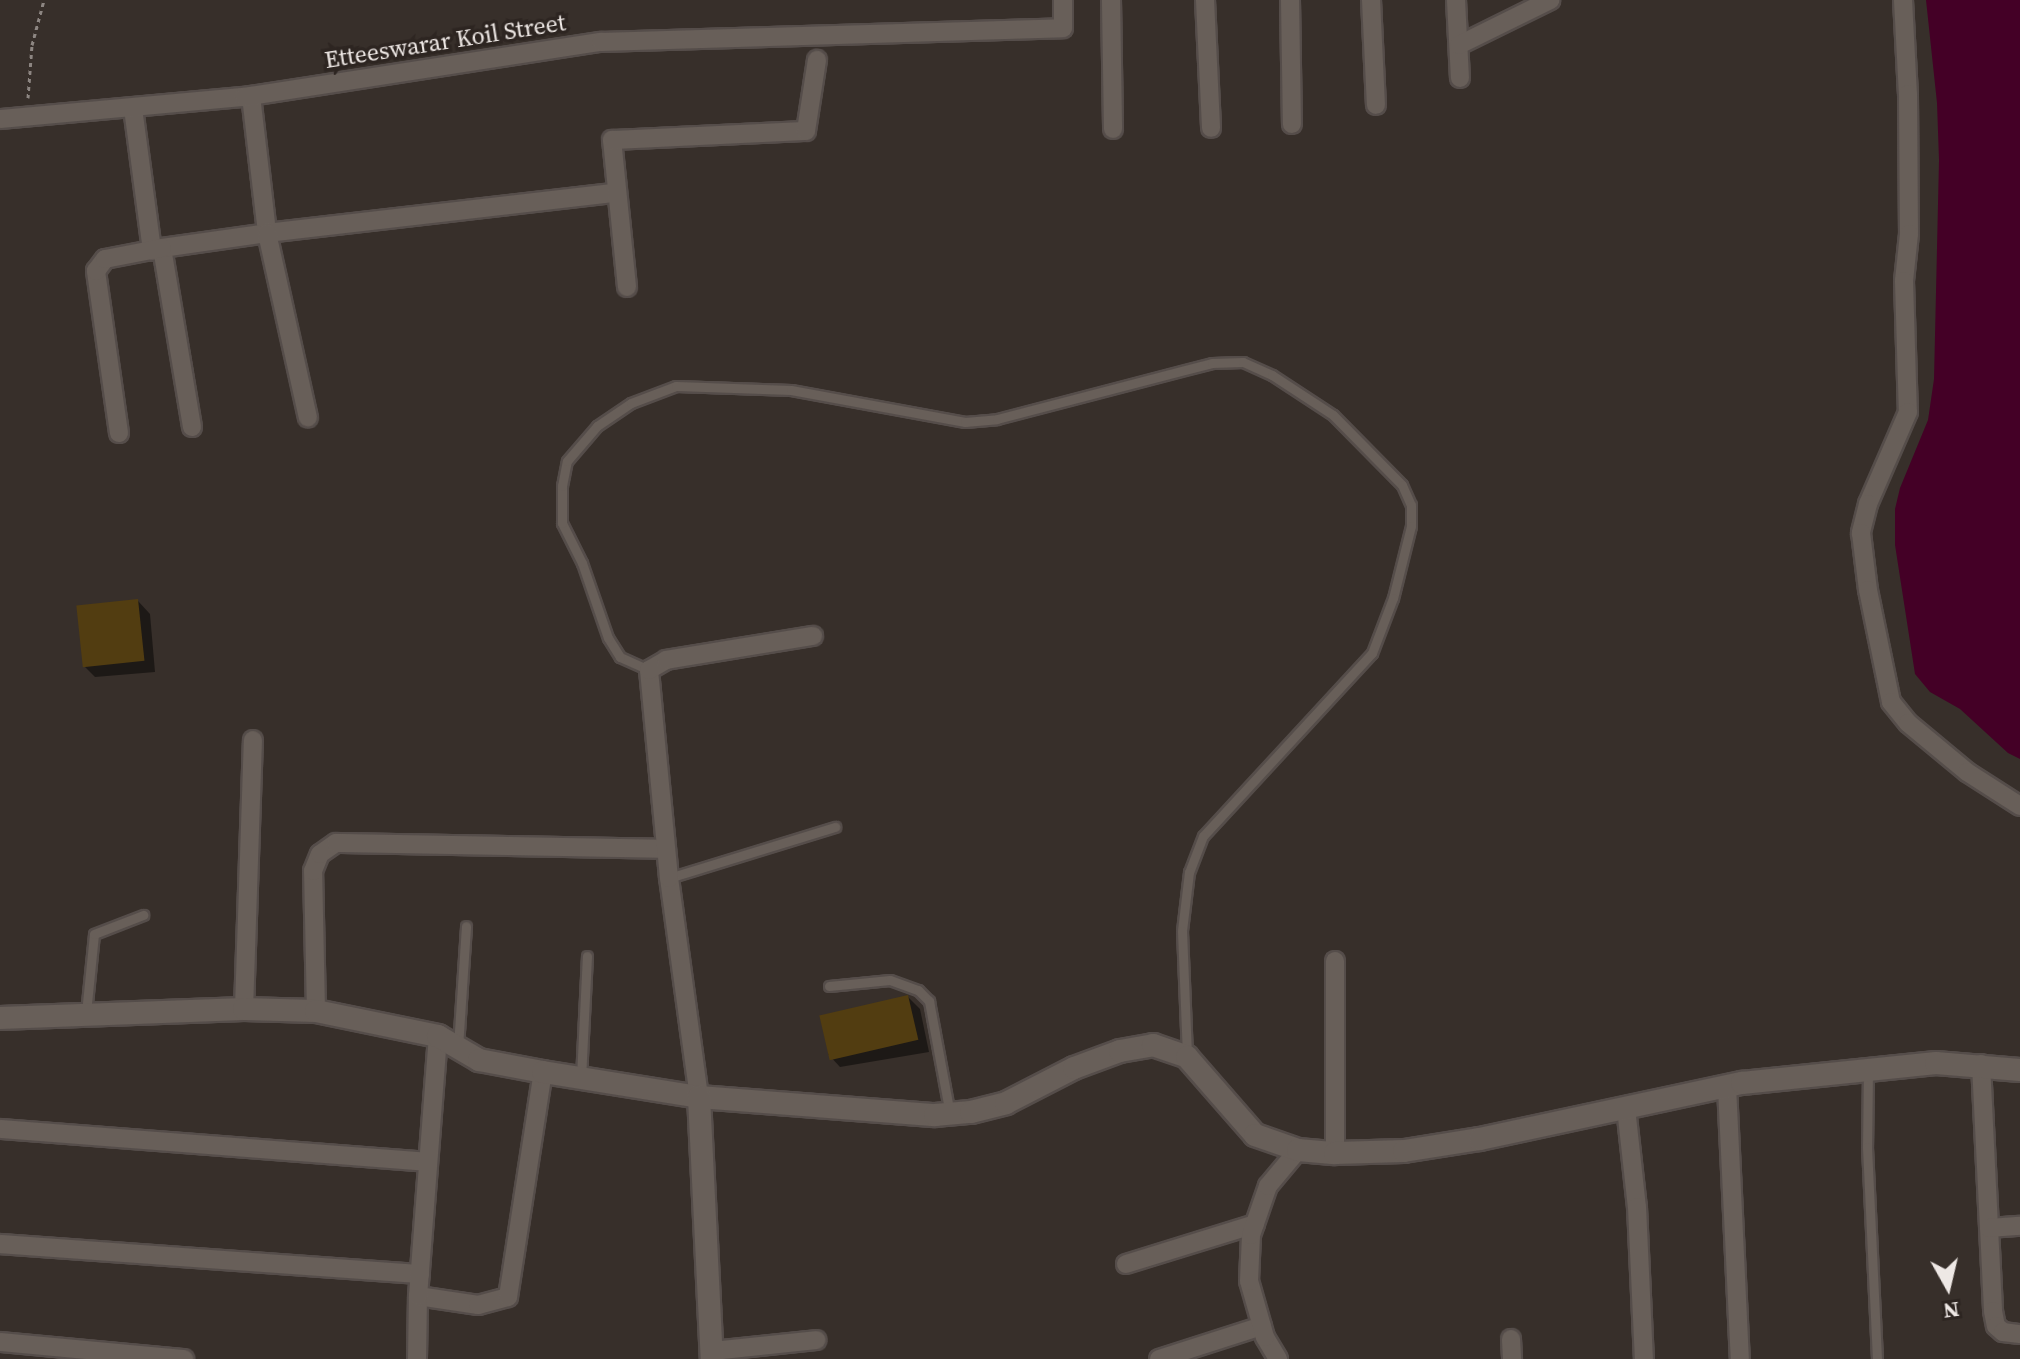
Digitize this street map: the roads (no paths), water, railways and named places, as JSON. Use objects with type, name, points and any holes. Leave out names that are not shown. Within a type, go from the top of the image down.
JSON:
[{"type":"street","name":"Etteeswarar Koil Street","points":[[0,119],[251,96],[601,42],[1063,28],[1063,0]]},
{"type":"street","points":[[1111,0],[1113,129]]},
{"type":"street","points":[[1205,0],[1211,128]]},
{"type":"street","points":[[1290,0],[1292,124]]},
{"type":"street","points":[[1371,0],[1376,105]]},
{"type":"street","points":[[1456,0],[1460,78]]},
{"type":"street","points":[[1459,45],[1550,0]]},
{"type":"street","points":[[1903,0],[1908,94],[1909,234],[1904,281],[1908,412],[1868,504],[1861,533],[1868,590],[1891,702],[1908,723],[1967,772],[2020,806]]},
{"type":"street","points":[[627,287],[612,140],[806,131],[817,60]]},
{"type":"street","points":[[251,96],[267,233],[308,418]]},
{"type":"street","points":[[133,108],[192,427]]},
{"type":"street","points":[[119,433],[96,271],[105,259],[267,233],[615,193]]},
{"type":"street","points":[[813,636],[666,660],[649,670],[669,878],[699,1097],[712,1355],[816,1340]]},
{"type":"street","points":[[244,1009],[253,740]]},
{"type":"street","points":[[316,1011],[313,871],[320,854],[336,843],[666,849]]},
{"type":"street","points":[[1335,961],[1335,1153]]},
{"type":"street","points":[[0,1018],[244,1009],[316,1011],[448,1041],[479,1060],[543,1072],[699,1097],[876,1113],[950,1114],[1006,1103],[1074,1068],[1120,1051],[1153,1045],[1187,1057],[1255,1135],[1298,1150],[1335,1153],[1404,1151],[1727,1087],[1936,1063],[1981,1064],[2020,1070]]},
{"type":"street","points":[[417,1359],[427,1162],[448,1041]]},
{"type":"street","points":[[1981,1064],[1996,1326],[2003,1332],[2020,1334]]},
{"type":"street","points":[[418,1296],[478,1305],[508,1297],[543,1072]]},
{"type":"street","points":[[1727,1087],[1740,1359]]},
{"type":"street","points":[[1626,1108],[1637,1207],[1644,1359]]},
{"type":"street","points":[[0,1129],[427,1162]]},
{"type":"street","points":[[1278,1359],[1262,1326],[1249,1281],[1251,1235],[1268,1186],[1298,1150]]},
{"type":"street","points":[[1126,1264],[1255,1224]]},
{"type":"street","points":[[1989,1228],[2020,1226]]},
{"type":"street","points":[[0,1244],[420,1274]]},
{"type":"street","points":[[1159,1359],[1262,1326]]},
{"type":"street","points":[[1511,1339],[1512,1359]]},
{"type":"street","points":[[0,1342],[184,1359]]},
{"type":"lane","points":[[649,670],[620,657],[608,638],[582,563],[562,523],[562,486],[567,461],[597,426],[631,403],[676,386],[791,390],[965,422],[997,419],[1212,363],[1243,362],[1272,375],[1333,415],[1402,485],[1411,505],[1411,526],[1393,598],[1372,653],[1203,836],[1189,872],[1182,931],[1187,1057]]},
{"type":"lane","points":[[669,878],[835,827]]},
{"type":"lane","points":[[86,1016],[94,934],[143,915]]},
{"type":"lane","points":[[448,1041],[466,926]]},
{"type":"lane","points":[[581,1078],[587,956]]},
{"type":"lane","points":[[829,986],[890,980],[924,995],[929,1001],[950,1114]]},
{"type":"lane","points":[[1868,1070],[1867,1147],[1877,1359]]}]
